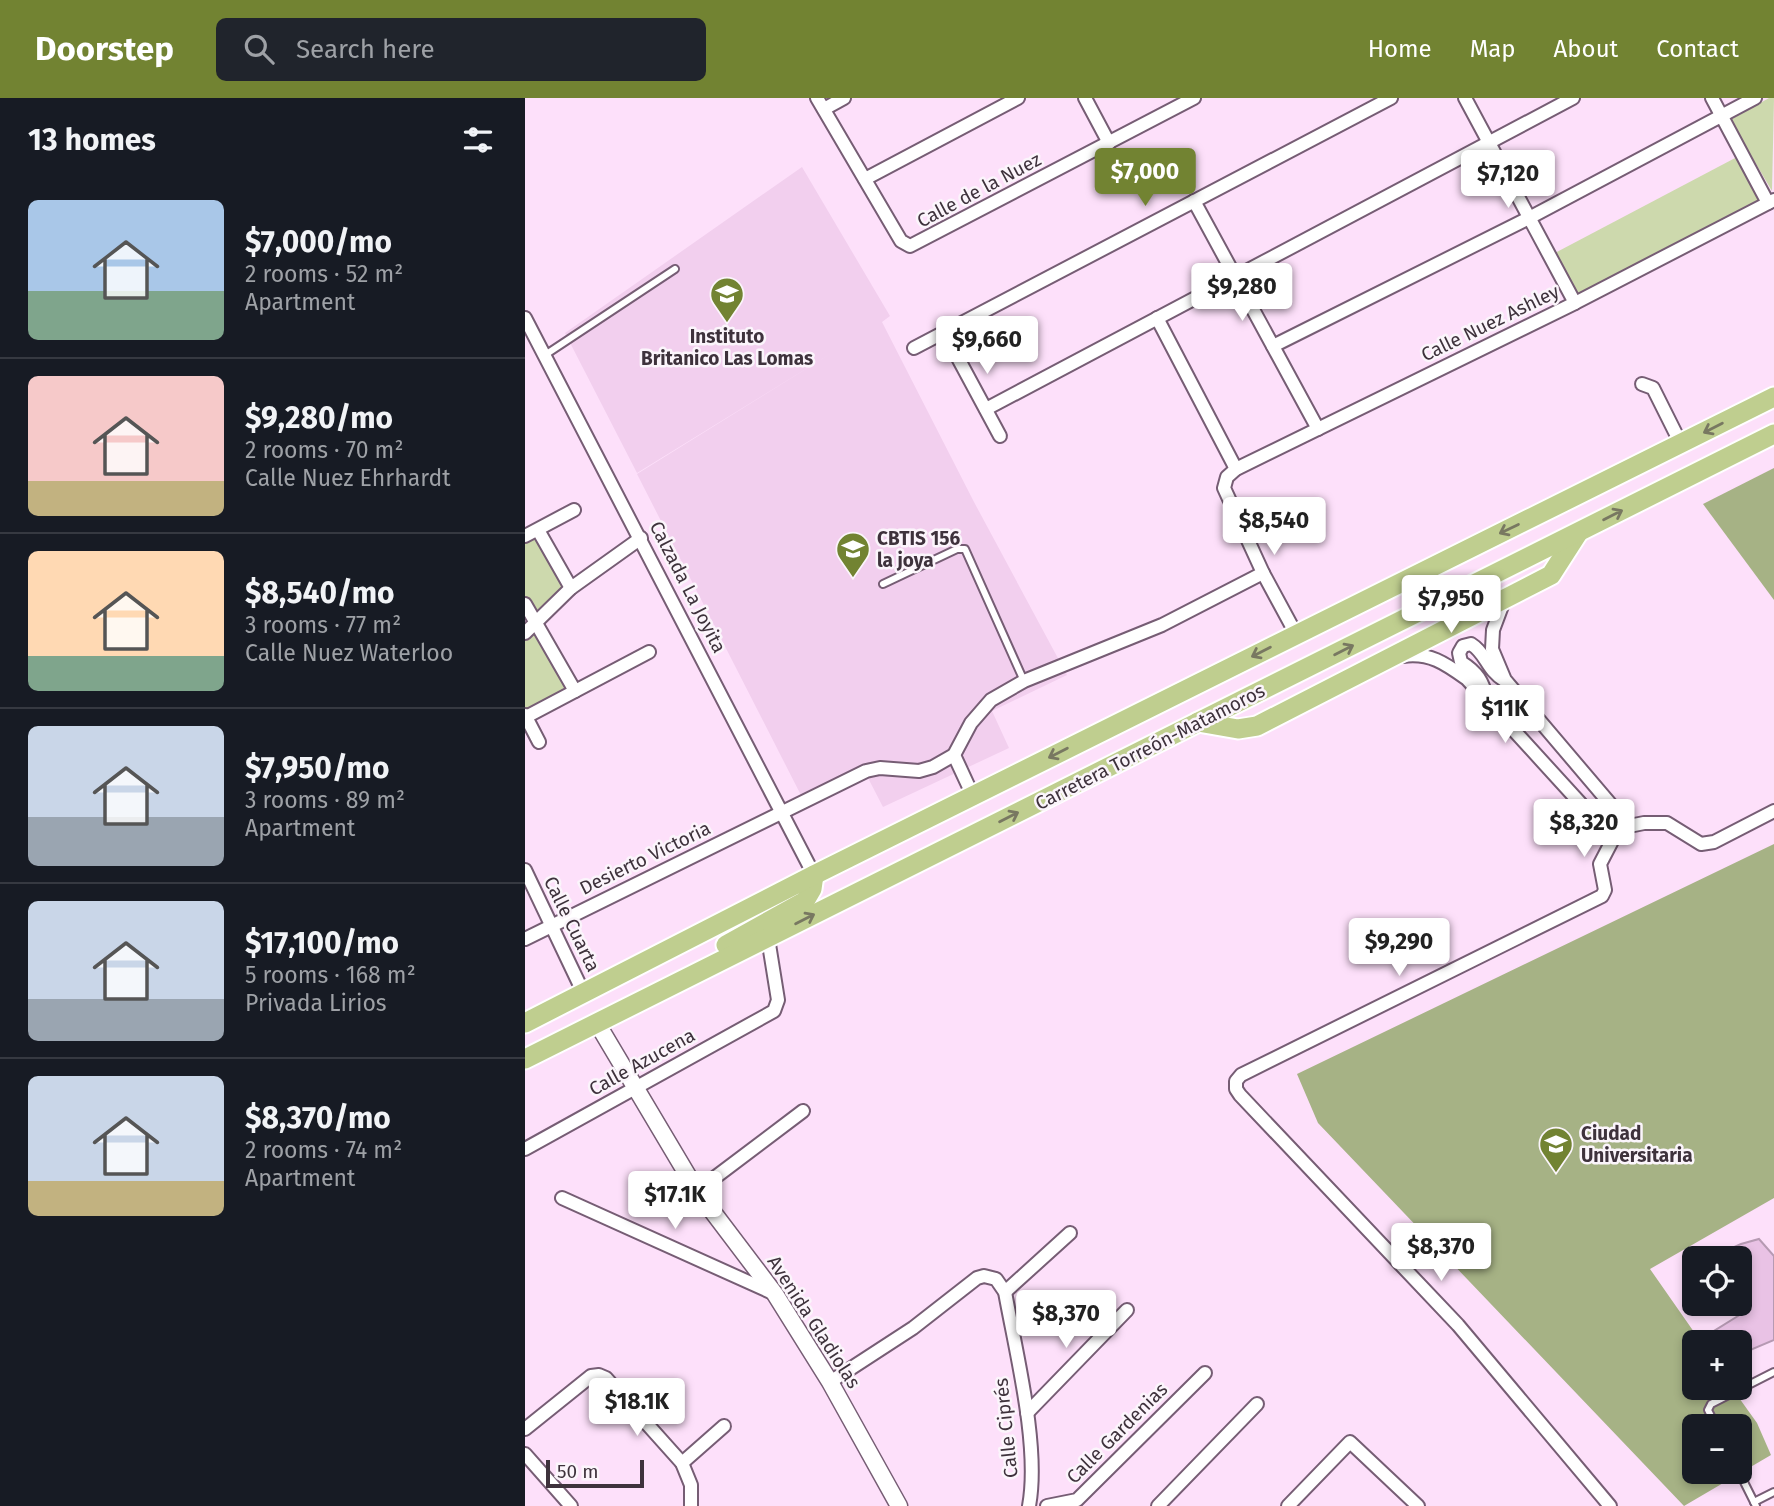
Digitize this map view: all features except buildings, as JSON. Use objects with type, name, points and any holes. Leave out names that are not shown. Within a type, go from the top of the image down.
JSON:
[{"type":"highway","points":[[525,1023],[814,875],[1774,397]]},
{"type":"highway","name":"Carretera Torreón-Matamoros","points":[[525,1059],[1774,433]]},
{"type":"highway","points":[[1198,722],[1238,729],[1257,726],[1551,575],[1579,531]]},
{"type":"highway","points":[[603,1020],[642,992],[805,901],[810,895],[814,875]]},
{"type":"highway","points":[[525,1017],[576,998]]},
{"type":"street","points":[[820,104],[844,98]]},
{"type":"street","points":[[865,179],[1018,98]]},
{"type":"street","points":[[1085,98],[1109,143]]},
{"type":"street","name":"Calle de la Nuez","points":[[820,104],[901,241],[914,246],[1194,98]]},
{"type":"street","points":[[914,348],[1391,98]]},
{"type":"street","points":[[1465,98],[1575,303]]},
{"type":"street","points":[[986,409],[1573,98]]},
{"type":"street","points":[[1711,98],[1771,202]]},
{"type":"street","points":[[1273,346],[1529,218],[1755,98]]},
{"type":"street","points":[[1194,201],[1318,429]]},
{"type":"street","name":"Calle Nuez Ashley","points":[[1263,573],[1224,488],[1225,481],[1236,469],[1575,303],[1771,202]]},
{"type":"street","name":"Calzada La Joyita","points":[[525,318],[814,875]]},
{"type":"street","points":[[1157,318],[1236,469]]},
{"type":"street","points":[[944,332],[1000,436]]},
{"type":"street","points":[[1642,384],[1653,388],[1681,444]]},
{"type":"street","points":[[525,536],[574,510]]},
{"type":"street","points":[[538,530],[571,588]]},
{"type":"street","points":[[525,633],[571,588],[641,538]]},
{"type":"street","points":[[973,796],[954,755],[979,711],[991,700],[1024,681],[1162,625],[1263,573],[1296,635]]},
{"type":"street","points":[[1505,598],[1493,630],[1492,649],[1504,680],[1629,827]]},
{"type":"street","points":[[525,604],[575,691]]},
{"type":"street","points":[[1487,701],[1484,684],[1477,674],[1461,662],[1459,653],[1464,646],[1471,644],[1476,647],[1493,674],[1504,680]]},
{"type":"street","points":[[539,742],[529,714],[649,652]]},
{"type":"street","points":[[1389,658],[1417,654],[1439,659],[1467,678],[1613,839]]},
{"type":"street","name":"Desierto Victoria","points":[[525,939],[866,771],[880,768],[919,771],[954,755]]},
{"type":"street","points":[[1610,1506],[1458,1325],[1236,1089],[1236,1081],[1241,1075],[1602,896],[1605,890],[1600,864],[1613,839],[1629,827],[1644,823],[1667,823],[1701,844],[1714,842],[1774,811]]},
{"type":"street","name":"Calle Cuarta","points":[[525,870],[552,926],[576,998]]},
{"type":"street","name":"Calle Azucena","points":[[525,1149],[776,1009],[778,1000],[768,938]]},
{"type":"street","name":"Avenida Gladiolas","points":[[603,1020],[635,1088],[697,1191],[775,1294],[830,1382],[899,1506]]},
{"type":"street","points":[[697,1191],[803,1111]]},
{"type":"street","points":[[562,1198],[775,1294]]},
{"type":"street","points":[[830,1382],[913,1328],[977,1278],[984,1276],[996,1279],[1005,1292],[1069,1233]]},
{"type":"street","name":"Calle Ciprés","points":[[1005,1292],[1027,1413],[1032,1488],[1028,1506]]},
{"type":"street","points":[[1027,1413],[1128,1310]]},
{"type":"street","name":"Calle Gardenias","points":[[1047,1506],[1080,1503],[1205,1373]]},
{"type":"street","points":[[525,1429],[591,1376],[606,1378],[682,1463],[691,1485],[691,1506]]},
{"type":"street","points":[[1158,1506],[1257,1404]]},
{"type":"street","points":[[682,1463],[724,1426]]},
{"type":"street","points":[[1288,1506],[1350,1442],[1418,1506]]},
{"type":"street","points":[[525,1454],[571,1506]]},
{"type":"lane","points":[[545,356],[675,270]]},
{"type":"lane","points":[[883,584],[957,549],[965,550],[1024,681]]},
{"type":"lane","points":[[1710,1414],[1708,1410],[1711,1404],[1774,1372]]},
{"type":"lane","points":[[1745,1484],[1755,1504],[1774,1492]]},
{"type":"shaded area","name":"CBTIS 156 la joya","points":[[802,167],[890,316],[882,322],[1067,675],[992,711],[1009,748],[883,807],[867,776],[806,805],[637,474],[843,346],[637,473],[565,333]]},
{"type":"green space","points":[[1769,98],[1774,98],[1772,191],[1730,120]]},
{"type":"green space","points":[[1737,157],[1761,200],[1576,297],[1553,254]]},
{"type":"green space","points":[[1774,468],[1774,600],[1703,504]]},
{"type":"green space","points":[[536,532],[568,587],[536,618],[525,600],[525,538]]},
{"type":"green space","points":[[536,626],[573,689],[525,711],[525,638]]},
{"type":"green space","name":"Ciudad Universitaria","points":[[1774,844],[1774,1198],[1690,1246],[1682,1246],[1682,1251],[1650,1269],[1693,1330],[1682,1330],[1682,1400],[1741,1400],[1751,1414],[1682,1414],[1682,1484],[1722,1484],[1684,1506],[1318,1123],[1297,1074]]},
{"type":"green space","name":"Ciudad Universitaria","points":[[1752,1416],[1757,1423],[1771,1455],[1752,1466]]},
{"type":"place","name":"Instituto Britanico Las Lomas","points":[[727,324]]},
{"type":"place","name":"CBTIS 156 la joya","points":[[853,579]]},
{"type":"place","name":"Ciudad Universitaria","points":[[1556,1174]]}]
